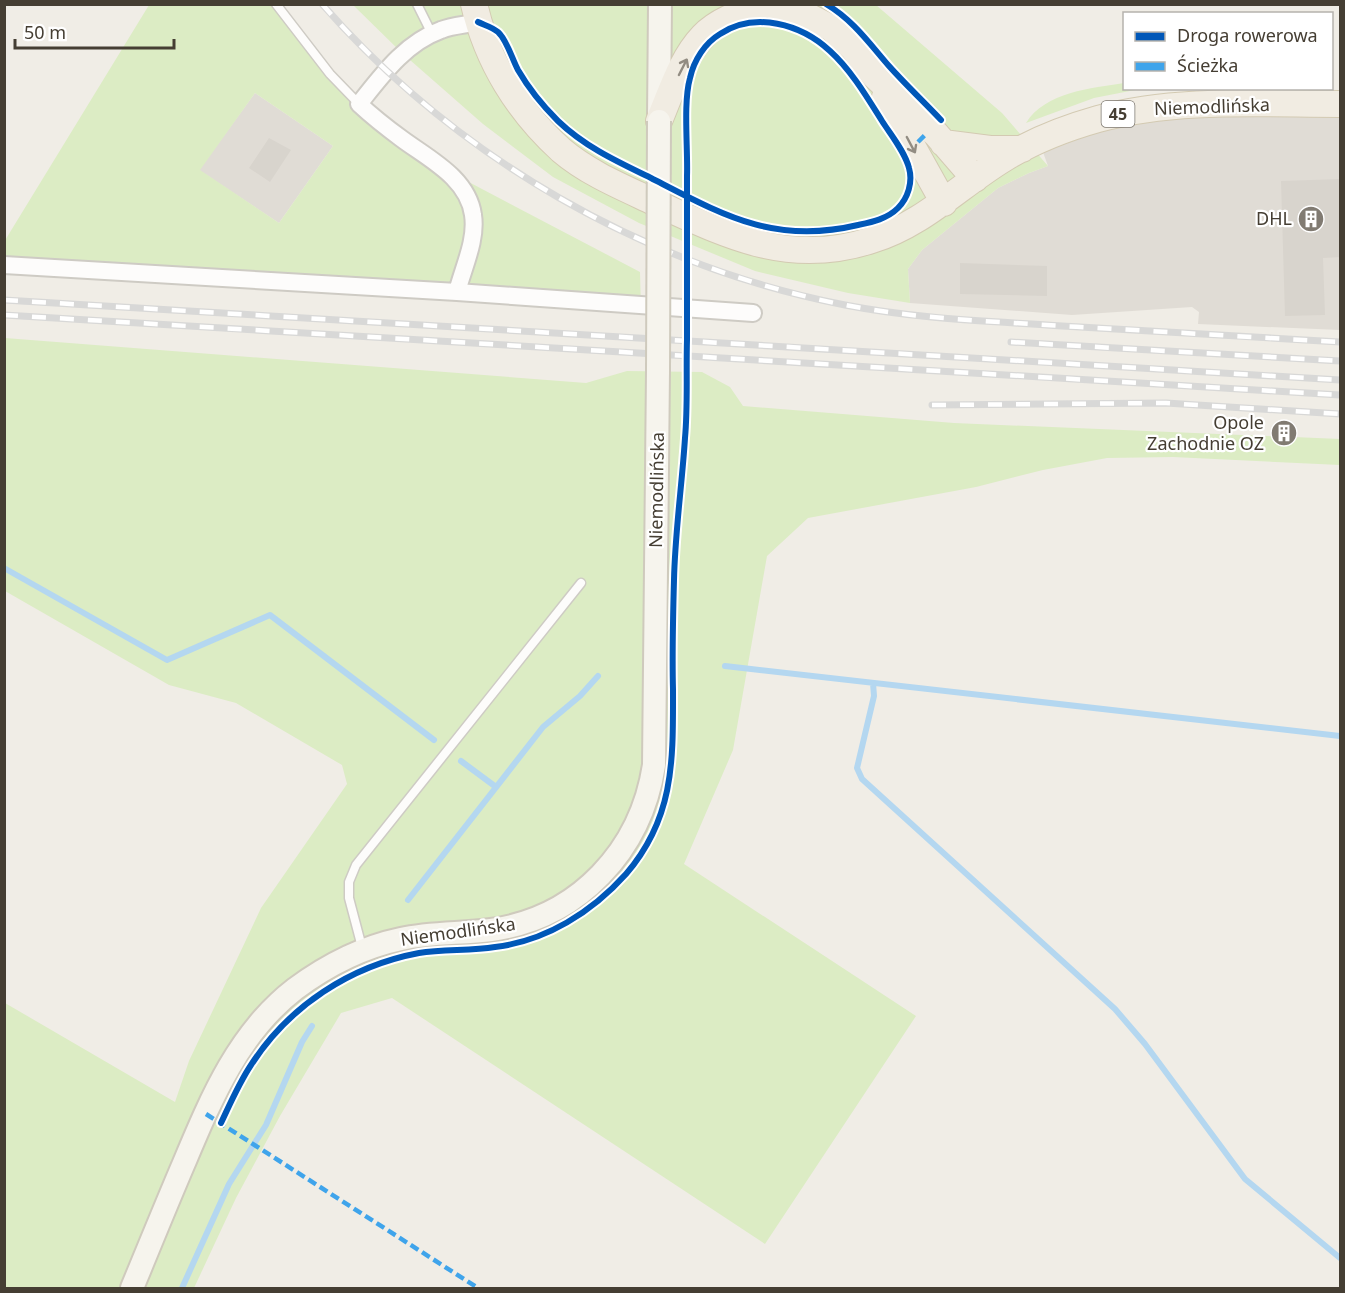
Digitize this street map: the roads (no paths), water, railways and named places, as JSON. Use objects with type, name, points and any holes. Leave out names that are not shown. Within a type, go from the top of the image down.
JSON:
[{"type":"main road","name":"Niemodlińska","points":[[132,1288],[220,1081],[243,1044],[266,1017],[295,990],[336,963],[363,951],[403,938],[490,930],[520,924],[543,916],[574,898],[600,876],[624,847],[645,806],[654,765],[660,4]]},
{"type":"main road","points":[[659,121],[682,67],[703,36],[735,16],[766,4],[800,12],[831,28],[853,48],[874,75],[943,143],[975,179]]},
{"type":"main road","name":"Niemodlińska","points":[[476,13],[496,68],[510,90],[546,135],[563,151],[583,165],[632,192],[737,238],[765,246],[809,250],[851,246],[887,235],[916,221],[944,203],[1005,158],[1048,137],[1096,120],[1157,107],[1202,104],[1341,104]]},
{"type":"main road","points":[[874,75],[944,203]]},
{"type":"main road","points":[[943,143],[990,149],[1022,149]]},
{"type":"street","points":[[457,292],[474,228],[473,215],[466,193],[444,169],[379,122],[359,104],[402,53],[418,41],[476,13]]},
{"type":"street","points":[[4,265],[457,292],[753,313]]},
{"type":"lane","points":[[276,4],[330,74],[359,104]]},
{"type":"lane","points":[[417,4],[432,34]]},
{"type":"lane","points":[[363,951],[349,898],[349,882],[356,865],[581,583]]},
{"type":"waterway","points":[[4,568],[167,660],[270,615],[434,740]]},
{"type":"waterway","points":[[725,666],[1340,736]]},
{"type":"waterway","points":[[408,900],[543,727],[580,696],[598,676]]},
{"type":"waterway","points":[[873,683],[874,696],[857,768],[862,779],[1115,1009],[1145,1044],[1245,1179],[1340,1258]]},
{"type":"waterway","points":[[461,761],[496,787]]},
{"type":"waterway","points":[[182,1288],[229,1184],[266,1125],[302,1042],[312,1026]]},
{"type":"railway","points":[[322,4],[375,60],[432,111],[494,157],[559,198],[627,233],[697,263],[770,287],[872,310],[981,321],[1340,342]]},
{"type":"railway","points":[[4,300],[1340,380]]},
{"type":"railway","points":[[4,315],[1340,395]]},
{"type":"railway","points":[[1011,342],[1340,361]]},
{"type":"railway","points":[[932,405],[1166,403],[1340,414]]},
{"type":"place","name":"DHL","points":[[1311,219]]},
{"type":"place","name":"Opole Zachodnie OZ","points":[[1284,433]]}]
